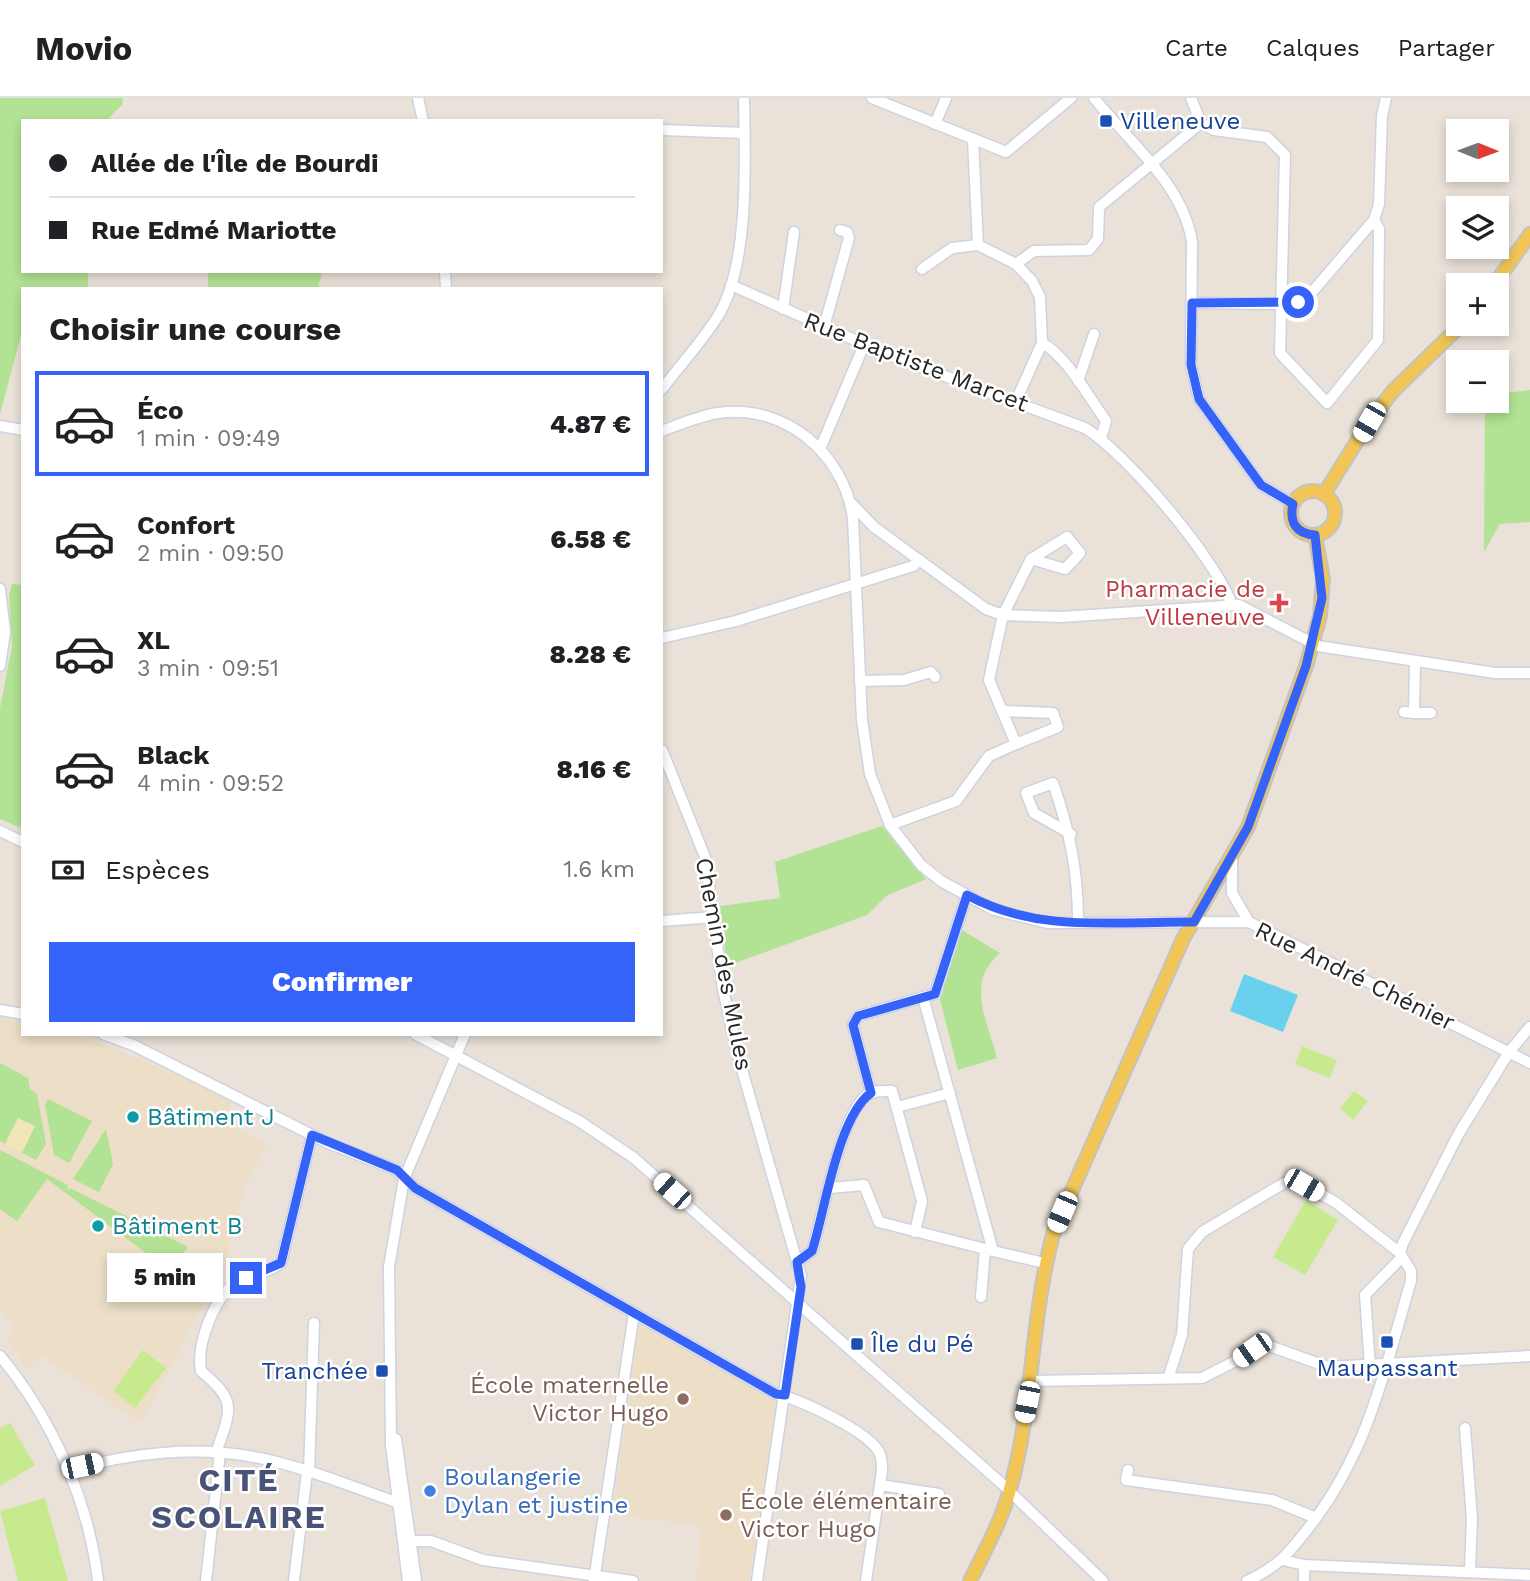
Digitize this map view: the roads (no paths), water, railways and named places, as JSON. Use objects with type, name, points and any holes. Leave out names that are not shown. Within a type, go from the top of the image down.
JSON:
[{"type":"main road","points":[[1502,273],[1530,234]]},
{"type":"main road","points":[[1324,494],[1369,422],[1393,391],[1450,336]]},
{"type":"main road","points":[[1309,492],[1324,494],[1333,505],[1334,518],[1327,530],[1307,535],[1295,526],[1291,513],[1293,504],[1309,492]]},
{"type":"main road","points":[[970,1581],[1009,1493],[1031,1381],[1045,1263],[1054,1231],[1182,942],[1248,827],[1312,644],[1322,598],[1315,535]]},
{"type":"street","points":[[418,98],[423,119]]},
{"type":"street","points":[[663,388],[719,315],[731,285],[741,228],[744,98]]},
{"type":"street","points":[[872,98],[1006,152],[1071,98]]},
{"type":"street","points":[[935,124],[946,98]]},
{"type":"street","points":[[1094,98],[1174,194],[1189,225],[1191,365],[1199,399],[1261,485],[1293,504]]},
{"type":"street","points":[[1191,98],[1200,123],[1214,130],[1267,137],[1285,155],[1280,353],[1327,403],[1378,340],[1380,229],[1374,220]]},
{"type":"street","points":[[1192,303],[1280,304],[1298,302],[1313,291],[1374,220],[1379,204],[1382,116],[1386,98]]},
{"type":"street","points":[[1016,264],[1034,251],[1089,250],[1098,239],[1099,207],[1200,123]]},
{"type":"street","points":[[663,130],[744,133]]},
{"type":"street","points":[[973,139],[978,245]]},
{"type":"street","points":[[824,327],[849,238],[848,232],[840,230]]},
{"type":"street","points":[[783,309],[794,232]]},
{"type":"street","points":[[922,269],[952,248],[978,245],[1016,264],[1032,281],[1040,297],[1042,343],[1016,401]]},
{"type":"street","name":"Rue Baptiste Marcet","points":[[731,285],[864,345],[1085,428],[1101,438],[1131,466],[1175,520],[1214,571],[1231,605]]},
{"type":"street","points":[[1078,381],[1094,334]]},
{"type":"street","points":[[1042,343],[1050,347],[1078,381],[1105,421],[1101,438]]},
{"type":"street","points":[[820,449],[864,345]]},
{"type":"street","points":[[663,431],[720,413],[744,413],[784,422],[820,449],[842,482],[850,503],[874,527],[986,609],[1003,615],[1087,616],[1231,605],[1249,608],[1312,644],[1496,673],[1530,673]]},
{"type":"street","points":[[0,426],[21,430]]},
{"type":"street","name":"Rue André Chénier","points":[[850,503],[854,530],[860,681],[870,774],[890,825],[921,864],[941,881],[994,910],[1047,923],[1249,922],[1530,1063]]},
{"type":"street","points":[[854,530],[859,527],[874,527]]},
{"type":"street","points":[[663,638],[736,621],[913,566],[920,559]]},
{"type":"street","points":[[1016,744],[989,680],[1003,615],[1031,559]]},
{"type":"street","points":[[0,589],[5,632],[0,666]]},
{"type":"street","points":[[1415,662],[1409,712],[1431,713]]},
{"type":"street","points":[[860,681],[904,680],[931,672],[935,677]]},
{"type":"street","points":[[890,825],[956,801],[989,756],[1058,727],[1053,713],[1002,711]]},
{"type":"street","name":"Chemin des Mules","points":[[663,752],[705,857],[723,989],[737,1052],[797,1262],[801,1287],[757,1581]]},
{"type":"street","points":[[1071,834],[1034,813],[1026,793],[1053,783],[1071,834],[1076,864],[1079,922]]},
{"type":"street","points":[[0,831],[21,841]]},
{"type":"street","points":[[1231,858],[1232,893],[1249,922]]},
{"type":"street","points":[[871,1093],[853,1025],[858,1016],[935,994],[967,895]]},
{"type":"street","points":[[663,921],[715,917]]},
{"type":"street","points":[[923,997],[989,1250],[981,1297]]},
{"type":"street","points":[[0,1010],[21,1014]]},
{"type":"street","points":[[1370,1367],[1365,1295],[1401,1255],[1406,1236],[1460,1132],[1509,1052],[1530,1027]]},
{"type":"street","points":[[108,1036],[133,1045],[312,1135],[397,1170],[415,1188],[776,1394],[812,1405],[870,1441],[880,1454],[880,1485],[866,1581]]},
{"type":"street","points":[[419,1036],[579,1121],[635,1158],[1009,1493],[1102,1581]]},
{"type":"street","points":[[408,1581],[392,1414],[387,1295],[394,1225],[404,1179],[464,1036]]},
{"type":"street","points":[[797,1262],[812,1251],[846,1127],[862,1098],[871,1093],[892,1091],[922,1200],[915,1232]]},
{"type":"street","points":[[897,1107],[950,1093]]},
{"type":"street","points":[[206,1581],[218,1453],[228,1404],[222,1388],[201,1371],[201,1354],[207,1332],[228,1289],[237,1282],[281,1263],[312,1135]]},
{"type":"street","points":[[1168,1376],[1182,1335],[1188,1250],[1202,1231],[1284,1183],[1295,1180],[1335,1202],[1401,1255],[1412,1271],[1366,1432],[1351,1464],[1316,1518],[1283,1560],[1247,1581]]},
{"type":"street","points":[[830,1188],[864,1185],[868,1188],[879,1222],[1045,1263]]},
{"type":"street","points":[[594,1578],[634,1313]]},
{"type":"street","points":[[294,1581],[308,1473],[314,1323]]},
{"type":"street","points":[[1031,1381],[1168,1376],[1202,1378],[1267,1345],[1319,1366],[1370,1367],[1530,1356]]},
{"type":"street","points":[[0,1356],[36,1408],[68,1471],[82,1509],[99,1581]]},
{"type":"street","points":[[392,1414],[391,1445],[396,1502],[416,1581]]},
{"type":"street","points":[[1465,1428],[1466,1469],[1472,1519],[1470,1570]]},
{"type":"street","points":[[68,1471],[157,1453],[218,1453],[264,1459],[396,1502]]},
{"type":"street","points":[[1128,1469],[1126,1480],[1272,1500],[1316,1518]]},
{"type":"street","points":[[880,1485],[939,1494]]},
{"type":"street","points":[[406,1541],[431,1541],[483,1560],[594,1578],[633,1581]]},
{"type":"street","points":[[1283,1560],[1304,1565],[1470,1570],[1530,1575]]},
{"type":"street","points":[[1304,1565],[1304,1581]]},
{"type":"water","points":[[1244,974],[1298,995],[1283,1032],[1230,1011]]},
{"type":"place","name":"Villeneuve","points":[[1106,121]]},
{"type":"place","name":"Pharmacie de Villeneuve","points":[[1279,603]]},
{"type":"place","name":"Bâtiment J","points":[[133,1117]]},
{"type":"place","name":"Bâtiment B","points":[[98,1226]]},
{"type":"place","name":"Maupassant","points":[[1387,1342]]},
{"type":"place","name":"Île du Pé","points":[[857,1344]]},
{"type":"place","name":"Tranchée","points":[[382,1371]]},
{"type":"place","name":"École maternelle Victor Hugo","points":[[683,1399]]},
{"type":"place","name":"Boulangerie Dylan et justine","points":[[430,1491]]},
{"type":"place","name":"École élémentaire Victor Hugo","points":[[726,1515]]},
{"type":"district","name":"CITÉ SCOLAIRE","points":[[239,1498]]}]
